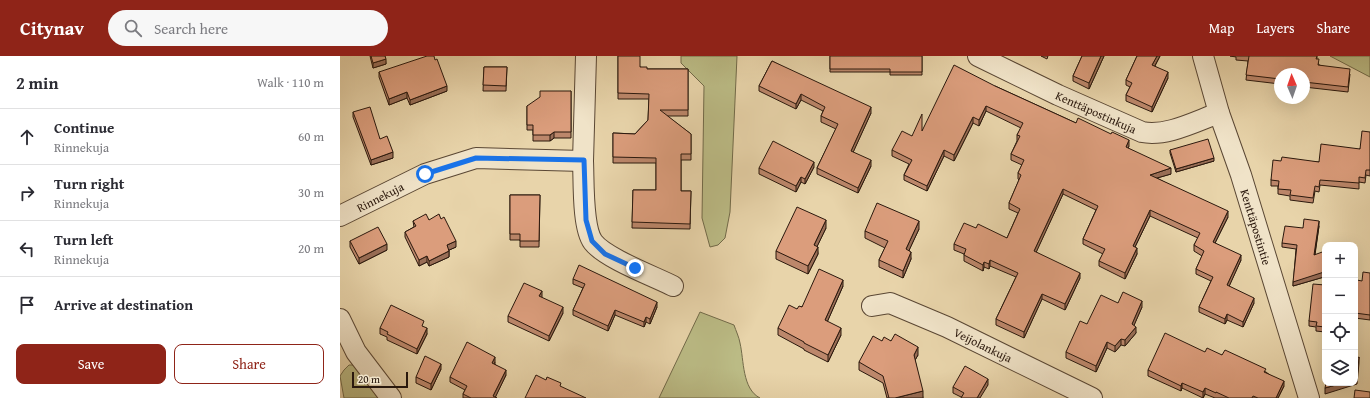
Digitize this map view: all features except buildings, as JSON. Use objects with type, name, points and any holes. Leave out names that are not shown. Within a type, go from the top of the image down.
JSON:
[{"type":"street","points":[[586,56],[584,160],[586,220],[592,241],[605,254],[673,286]]},
{"type":"street","name":"Kenttäpostinkuja","points":[[978,56],[1058,95],[1142,132],[1152,134],[1162,133],[1220,113]]},
{"type":"street","name":"Kenttäpostintie","points":[[1202,56],[1241,175],[1309,398]]},
{"type":"street","name":"Rinnekuja","points":[[340,216],[425,174],[476,158],[584,160]]},
{"type":"street","name":"Veijolankuja","points":[[872,306],[888,303],[897,306],[947,328],[1092,398]]},
{"type":"street","points":[[340,320],[356,352],[392,398]]},
{"type":"green space","points":[[681,56],[737,56],[730,212],[725,238],[718,245],[710,247],[702,218],[704,86],[681,63]]},
{"type":"green space","points":[[1330,56],[1370,56],[1370,77]]},
{"type":"green space","points":[[700,312],[734,325],[740,341],[747,381],[754,394],[760,398],[659,398]]},
{"type":"green space","points":[[349,365],[355,365],[378,398],[344,398],[340,376]]},
{"type":"route","points":[[425,174],[476,158],[584,160],[586,220],[592,241],[605,254],[635,268]]}]
